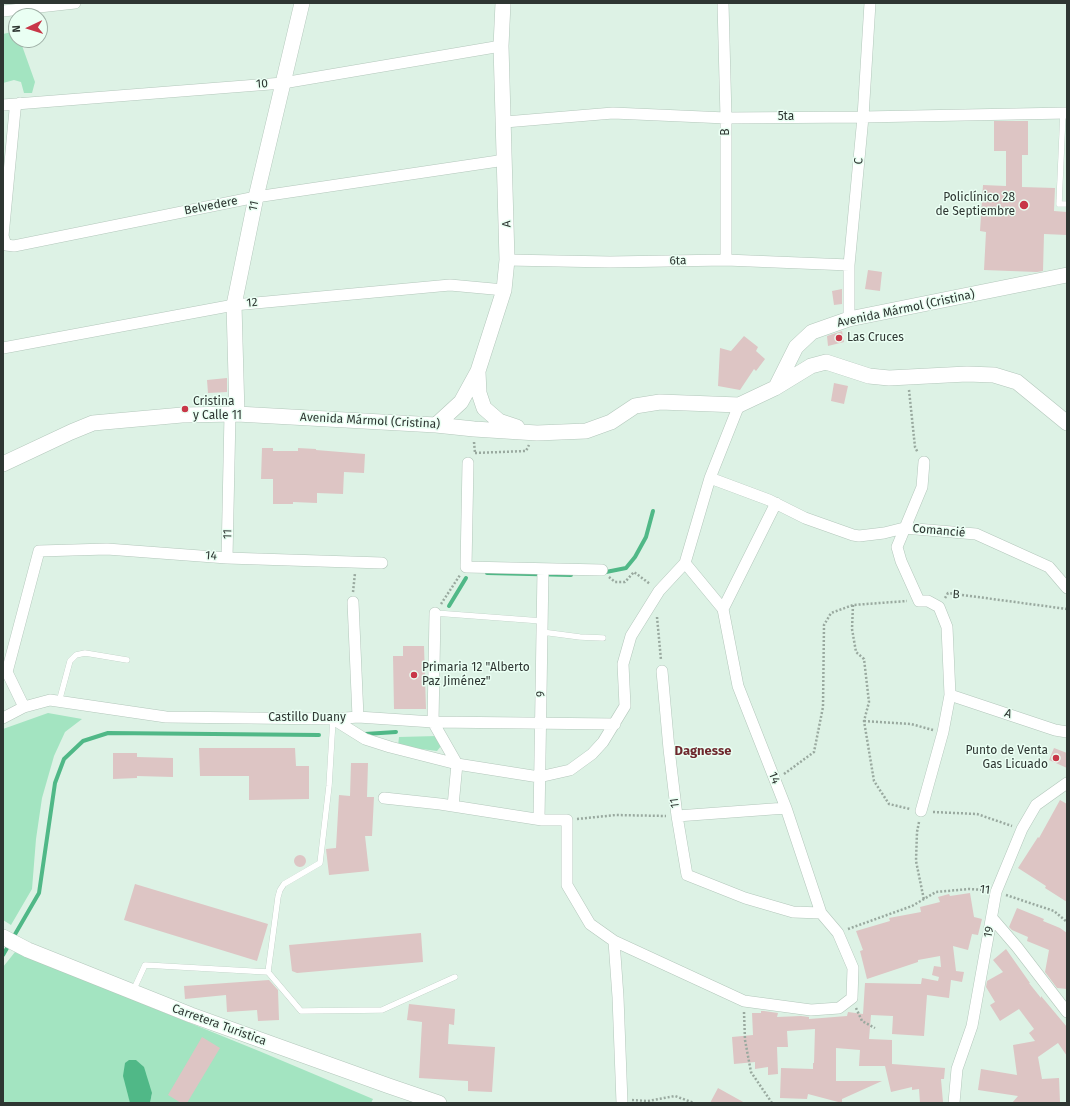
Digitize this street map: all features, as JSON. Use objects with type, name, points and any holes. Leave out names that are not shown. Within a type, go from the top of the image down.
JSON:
[{"type":"main road","name":"11","points":[[234,414],[234,305],[256,197],[302,3]]},
{"type":"main road","name":"A","points":[[436,425],[462,402],[478,371],[504,290],[508,260],[501,46],[504,3]]},
{"type":"main road","name":"Avenida Mármol (Cristina)","points":[[776,388],[796,347],[812,332],[849,319],[1067,275]]},
{"type":"main road","points":[[739,405],[776,388],[811,366],[826,362],[869,376],[889,378],[967,374],[994,375],[1017,382],[1067,423]]},
{"type":"main road","points":[[478,371],[479,393],[484,408],[499,421],[537,434]]},
{"type":"main road","name":"Avenida Mármol (Cristina)","points":[[3,464],[71,432],[93,424],[182,415],[234,414],[436,425],[537,434],[586,431],[611,422],[635,406],[660,402],[739,405]]},
{"type":"main road","name":"Carretera Turística","points":[[3,937],[28,950],[191,1015],[439,1103]]},
{"type":"street","points":[[3,11],[75,3]]},
{"type":"street","name":"B","points":[[723,3],[726,118],[726,260]]},
{"type":"street","name":"C","points":[[849,319],[849,265],[863,117],[870,3]]},
{"type":"street","name":"10","points":[[3,105],[283,83],[501,46]]},
{"type":"street","name":"Belvedere","points":[[20,103],[16,106],[15,110],[3,236],[6,244],[14,246],[256,197],[505,160]]},
{"type":"street","name":"5ta","points":[[504,122],[614,113],[726,118],[1065,113]]},
{"type":"street","name":"6ta","points":[[508,260],[610,262],[726,260],[849,265]]},
{"type":"street","name":"12","points":[[3,348],[234,305],[450,285],[504,290]]},
{"type":"street","points":[[333,719],[365,739],[390,747],[457,764],[539,777],[570,770],[592,754],[603,742],[625,706],[623,664],[631,636],[659,591],[685,563],[710,478],[739,405]]},
{"type":"street","name":"11","points":[[227,558],[234,414]]},
{"type":"street","points":[[919,601],[901,561],[897,547],[922,487],[924,462]]},
{"type":"street","points":[[468,463],[466,567],[602,570]]},
{"type":"street","name":"Comancié","points":[[710,478],[776,503],[805,518],[853,535],[859,536],[884,533],[904,528],[976,534],[1049,567],[1067,588]]},
{"type":"street","points":[[723,609],[776,503]]},
{"type":"street","name":"14","points":[[24,707],[7,672],[39,551],[107,549],[227,558],[382,563]]},
{"type":"street","name":"14","points":[[685,563],[723,609],[738,686],[786,808],[821,913],[838,933],[853,968],[852,998]]},
{"type":"street","name":"9","points":[[538,819],[543,569]]},
{"type":"street","name":"B","points":[[919,601],[928,601],[939,607]]},
{"type":"street","points":[[353,602],[358,717]]},
{"type":"street","points":[[921,811],[943,732],[950,695],[947,627],[939,607]]},
{"type":"street","points":[[435,613],[433,722],[457,764],[453,806]]},
{"type":"street","name":"11","points":[[662,671],[677,816],[687,875],[745,898],[793,912],[821,913]]},
{"type":"street","name":"A","points":[[950,695],[1055,730],[1067,732]]},
{"type":"street","name":"Castillo Duany","points":[[3,718],[24,707],[50,700],[166,717],[333,719],[358,717],[433,722],[615,724]]},
{"type":"street","name":"19","points":[[954,1103],[957,1069],[972,1026],[996,892],[1022,829],[1036,806],[1067,783]]},
{"type":"street","points":[[384,798],[453,806],[538,819],[567,820],[567,885],[590,924],[614,941],[744,1001],[811,1010],[839,1008],[852,998]]},
{"type":"street","points":[[677,816],[786,808]]},
{"type":"street","points":[[992,918],[1017,947],[1067,1012]]},
{"type":"street","points":[[614,941],[622,1101]]},
{"type":"lane","points":[[1065,113],[1059,204],[1067,204]]},
{"type":"lane","points":[[435,613],[542,627],[580,637],[603,638]]},
{"type":"lane","points":[[59,702],[70,661],[76,655],[85,653],[127,660]]},
{"type":"lane","points":[[333,719],[329,786],[320,863],[284,884],[280,890],[268,972],[301,1012],[382,1010],[455,977]]},
{"type":"lane","points":[[133,992],[145,965],[268,972]]},
{"type":"path","points":[[909,391],[915,447]]},
{"type":"path","points":[[468,463],[475,453],[526,451]]},
{"type":"path","points":[[353,602],[355,561]]},
{"type":"path","points":[[435,613],[466,567]]},
{"type":"path","points":[[615,582],[625,582],[634,572],[659,591],[657,618],[662,671]]},
{"type":"path","name":"B","points":[[939,607],[948,593],[1067,609]]},
{"type":"path","points":[[775,779],[814,752],[823,707],[824,625],[831,613],[853,605],[919,601]]},
{"type":"path","points":[[853,605],[852,629],[856,652],[864,659],[869,702],[864,722],[874,781],[889,804],[921,811],[977,814],[1022,829]]},
{"type":"path","points":[[864,722],[911,724],[943,732]]},
{"type":"path","points":[[921,811],[917,832],[916,861],[924,900]]},
{"type":"path","points":[[567,820],[616,815],[677,816]]},
{"type":"path","name":"11","points":[[838,933],[912,906],[936,892],[969,889],[996,892]]},
{"type":"path","points":[[996,892],[1054,911],[1067,922]]},
{"type":"path","points":[[852,998],[862,1021],[875,1028]]},
{"type":"path","points":[[744,1001],[745,1040],[751,1072],[772,1103]]},
{"type":"path","points":[[622,1101],[648,1101],[675,1096],[694,1103]]},
{"type":"shaded area","points":[[8,33],[8,48],[23,48],[35,82],[32,93],[24,93],[21,82],[14,80],[3,83],[3,34]]},
{"type":"shaded area","points":[[48,713],[82,719],[65,732],[54,756],[42,798],[36,839],[32,889],[11,925],[3,920],[3,729]]},
{"type":"shaded area","points":[[437,736],[441,746],[437,751],[398,746],[399,737]]},
{"type":"shaded area","points":[[15,952],[373,1099],[371,1103],[150,1103],[152,1093],[130,1103],[3,1103],[3,967]]},
{"type":"shaded area","points":[[129,1060],[136,1060],[144,1067],[152,1093],[150,1103],[130,1103],[123,1076],[125,1063]]},
{"type":"building","points":[[994,121],[1028,121],[1028,155],[1022,155],[1022,187],[1055,188],[1054,211],[1067,212],[1067,235],[1044,234],[1043,271],[984,270],[986,232],[980,231],[983,185],[1006,186],[1006,151],[994,151]]},
{"type":"building","points":[[868,270],[882,272],[880,291],[865,289]]},
{"type":"building","points":[[842,289],[842,304],[834,305],[832,291]]},
{"type":"building","points":[[842,331],[844,342],[828,346],[827,336]]},
{"type":"building","points":[[744,336],[758,347],[756,351],[765,359],[756,371],[754,369],[740,390],[718,386],[720,348],[731,351]]},
{"type":"building","points":[[227,378],[227,392],[208,393],[207,380]]},
{"type":"building","points":[[834,383],[848,386],[844,404],[831,401]]},
{"type":"building","points":[[262,448],[273,448],[273,451],[298,451],[298,448],[365,454],[364,473],[344,472],[343,494],[317,493],[317,503],[293,502],[293,504],[273,504],[273,479],[261,479]]},
{"type":"building","name":"Primaria 12 \"Alberto Paz Jiménez\"","points":[[403,646],[424,646],[426,709],[394,709],[393,656],[403,656]]},
{"type":"building","points":[[199,748],[295,748],[296,766],[309,766],[309,799],[249,800],[249,776],[200,776]]},
{"type":"building","points":[[1054,748],[1067,753],[1067,768],[1049,760]]},
{"type":"building","points":[[113,753],[137,753],[137,757],[173,758],[173,777],[137,776],[137,778],[113,779]]},
{"type":"building","points":[[351,763],[368,763],[367,797],[374,797],[372,836],[365,836],[369,871],[329,875],[326,849],[336,848],[339,795],[350,796]]},
{"type":"building","points":[[1060,800],[1067,804],[1067,902],[1018,868],[1038,837],[1039,838]]},
{"type":"building","points":[[298,855],[302,855],[306,861],[302,867],[298,867],[294,863],[294,859]]},
{"type":"building","points":[[135,884],[268,924],[257,961],[124,920]]},
{"type":"building","points":[[970,893],[974,917],[982,919],[978,935],[972,934],[968,950],[953,946],[956,971],[964,972],[962,982],[951,980],[949,998],[927,995],[924,1036],[892,1034],[893,1016],[871,1015],[869,1039],[892,1040],[892,1064],[945,1068],[944,1079],[941,1079],[943,1102],[920,1103],[919,1089],[912,1090],[912,1087],[891,1092],[885,1066],[859,1066],[860,1050],[836,1048],[836,1081],[882,1081],[842,1099],[842,1103],[808,1094],[807,1099],[780,1098],[781,1068],[813,1069],[815,1029],[787,1031],[788,1047],[777,1047],[778,1074],[768,1075],[768,1067],[755,1069],[755,1062],[734,1064],[732,1037],[753,1035],[752,1013],[761,1013],[761,1011],[764,1011],[778,1013],[777,1017],[801,1016],[809,1017],[809,1019],[847,1016],[848,1012],[863,1014],[865,983],[921,984],[922,978],[938,981],[939,977],[932,975],[934,966],[941,967],[940,956],[918,960],[918,962],[867,979],[860,951],[863,950],[856,931],[890,921],[889,918],[921,912],[920,907],[940,902],[938,897],[949,894],[950,896]]},
{"type":"building","points":[[1017,908],[1044,919],[1043,921],[1060,928],[1067,933],[1067,989],[1057,988],[1045,972],[1049,950],[1027,941],[1028,937],[1012,930],[1009,927]]},
{"type":"building","points":[[421,933],[423,962],[297,973],[292,971],[289,945]]},
{"type":"building","points":[[1006,949],[1029,983],[1067,1027],[1067,1056],[1058,1043],[1038,1057],[1042,1079],[1059,1078],[1060,1102],[1012,1103],[1018,1096],[978,1090],[981,1069],[1017,1075],[1013,1045],[1035,1041],[1029,1033],[1034,1029],[1019,1009],[1000,1021],[990,1005],[995,1002],[986,987],[987,981],[1003,972],[993,960]]},
{"type":"building","points":[[269,980],[278,990],[279,1020],[258,1021],[257,1010],[227,1012],[226,995],[185,999],[184,986]]},
{"type":"building","points":[[409,1004],[455,1009],[454,1025],[449,1024],[448,1044],[495,1047],[492,1092],[468,1091],[468,1081],[419,1078],[422,1022],[407,1020]]},
{"type":"building","points":[[202,1037],[220,1048],[187,1103],[181,1103],[168,1095]]},
{"type":"building","points":[[718,1088],[745,1103],[710,1103]]},
{"type":"waterway","points":[[601,573],[626,568],[635,557],[646,537],[653,511]]},
{"type":"waterway","points":[[487,573],[571,575]]},
{"type":"waterway","points":[[449,606],[466,578]]},
{"type":"waterway","points":[[365,734],[396,732]]},
{"type":"waterway","points":[[3,955],[39,893],[55,783],[64,759],[83,741],[108,733],[319,735]]},
{"type":"place","name":"Policlínico 28 de Septiembre","points":[[1024,205]]},
{"type":"place","name":"Las Cruces","points":[[839,338]]},
{"type":"place","name":"Cristina y Calle 11","points":[[185,409]]},
{"type":"place","name":"Primaria 12 \"Alberto Paz Jiménez\"","points":[[414,675]]},
{"type":"place","name":"Punto de Venta Gas Licuado","points":[[1056,758]]},
{"type":"district","name":"Dagnesse","points":[[703,751]]}]
